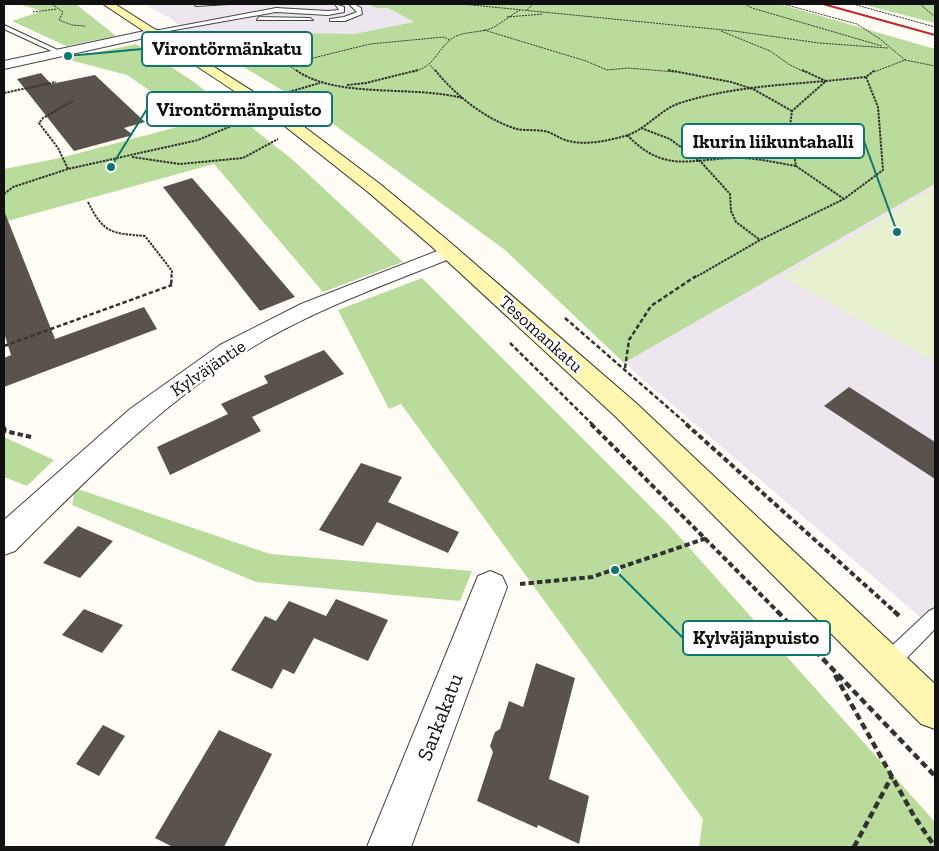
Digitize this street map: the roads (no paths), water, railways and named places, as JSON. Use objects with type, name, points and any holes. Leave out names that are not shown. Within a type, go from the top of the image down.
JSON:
[{"type":"main road","name":"Tesomankatu","points":[[108,4],[277,113],[374,188],[450,252],[626,410],[935,710]]},
{"type":"street","points":[[4,64],[153,33]]},
{"type":"street","name":"Kylväjäntie","points":[[4,542],[86,462],[175,390],[230,351],[300,312],[450,252]]},
{"type":"street","name":"Sarkakatu","points":[[389,847],[490,587]]},
{"type":"lane","points":[[196,4],[226,4]]},
{"type":"lane","points":[[153,33],[276,10],[328,13],[342,11],[342,8],[337,4]]},
{"type":"lane","points":[[325,20],[355,16],[360,13],[359,9],[351,4]]},
{"type":"lane","points":[[206,22],[316,20]]},
{"type":"lane","points":[[4,27],[60,53]]},
{"type":"lane","points":[[888,663],[935,616]]},
{"type":"railway","points":[[823,4],[935,35]]},
{"type":"place","name":"Virontörmänkatu","points":[[68,56]]},
{"type":"place","name":"Virontörmänpuisto","points":[[111,167]]},
{"type":"place","name":"Ikurin liikuntahalli","points":[[897,232]]},
{"type":"place","name":"Kylväjänpuisto","points":[[615,570]]}]
